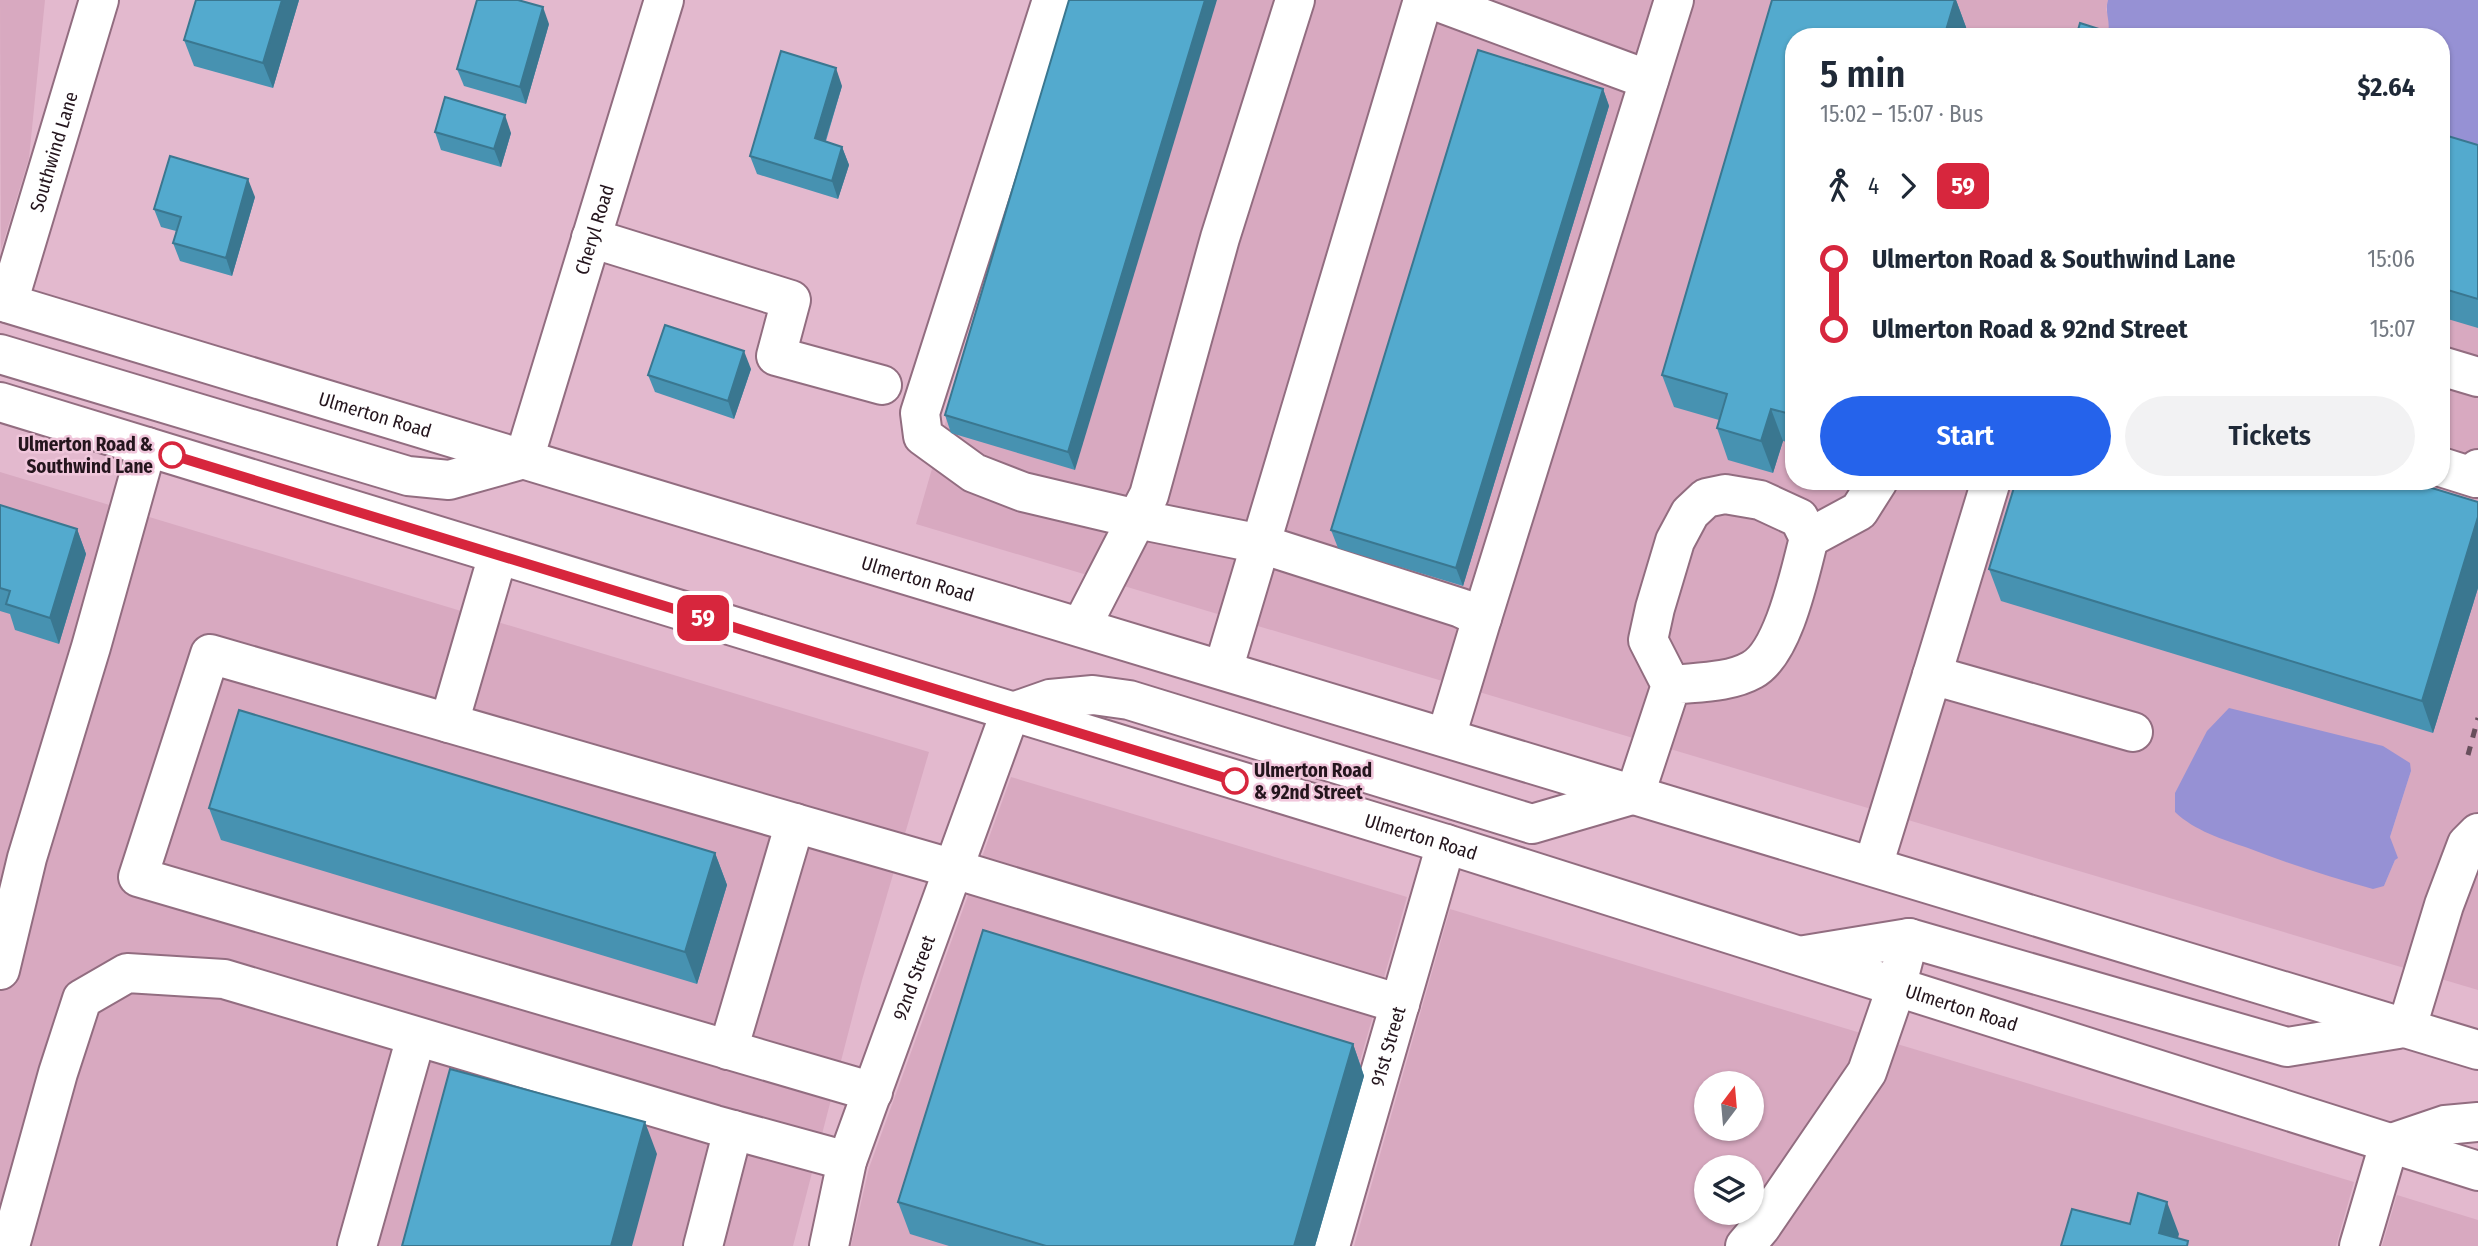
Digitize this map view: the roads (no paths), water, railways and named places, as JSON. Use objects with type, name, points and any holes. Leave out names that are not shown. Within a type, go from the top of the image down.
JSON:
[{"type":"main road","name":"Southwind Lane","points":[[4,302],[99,0]]},
{"type":"main road","name":"Cheryl Road","points":[[524,459],[664,0]]},
{"type":"main road","points":[[1052,0],[920,413],[923,436],[974,472],[1039,496],[1261,544],[1461,608],[1482,618]]},
{"type":"main road","points":[[1082,627],[1149,495],[1220,239],[1295,0]]},
{"type":"main road","points":[[1223,670],[1423,0]]},
{"type":"main road","points":[[1433,0],[1650,80]]},
{"type":"main road","points":[[1447,737],[1674,0]]},
{"type":"main road","points":[[591,239],[791,300],[776,356],[882,385]]},
{"type":"main road","name":"Ulmerton Road","points":[[4,302],[2478,1050]]},
{"type":"main road","points":[[0,354],[408,476],[449,480],[524,459]]},
{"type":"main road","points":[[2450,369],[2478,377]]},
{"type":"main road","name":"Ulmerton Road","points":[[0,402],[1446,844],[2478,1171]]},
{"type":"main road","points":[[0,970],[27,859],[91,647],[147,447]]},
{"type":"main road","points":[[2450,470],[2476,478],[2478,469]]},
{"type":"main road","points":[[1809,538],[1859,511],[1872,490]]},
{"type":"main road","points":[[1873,866],[1988,490]]},
{"type":"main road","points":[[1010,712],[1050,699],[1093,695],[1129,700],[1532,824],[1635,794],[1671,685],[1648,640],[1675,541],[1690,513],[1706,498],[1725,494],[1760,500],[1799,518],[1809,538],[1790,611],[1771,650],[1753,670],[1722,679],[1671,685]]},
{"type":"main road","points":[[449,723],[498,555]]},
{"type":"main road","points":[[873,1092],[138,877],[210,654],[954,869],[1400,1004]]},
{"type":"main road","points":[[1932,675],[2133,732]]},
{"type":"main road","name":"92nd Street","points":[[829,1246],[848,1161],[1010,712]]},
{"type":"main road","points":[[728,1050],[795,823]]},
{"type":"main road","points":[[1796,956],[1909,938],[2287,1047],[2407,1027],[2444,905],[2467,844],[2478,833]]},
{"type":"main road","name":"91st Street","points":[[1330,1246],[1446,844]]},
{"type":"main road","points":[[1745,1246],[1867,1072],[1896,988],[1909,938]]},
{"type":"main road","points":[[10,1246],[58,1073],[82,999],[127,973],[224,979],[733,1130],[848,1161]]},
{"type":"main road","points":[[357,1246],[416,1037]]},
{"type":"main road","points":[[2359,1246],[2389,1144],[2445,1125],[2478,1122]]},
{"type":"main road","points":[[704,1246],[733,1130]]},
{"type":"railway","points":[[2468,755],[2478,718]]},
{"type":"place","name":"Ulmerton Road & Southwind Lane","points":[[172,455]]},
{"type":"place","name":"Ulmerton Road & 92nd Street","points":[[1235,781]]}]
